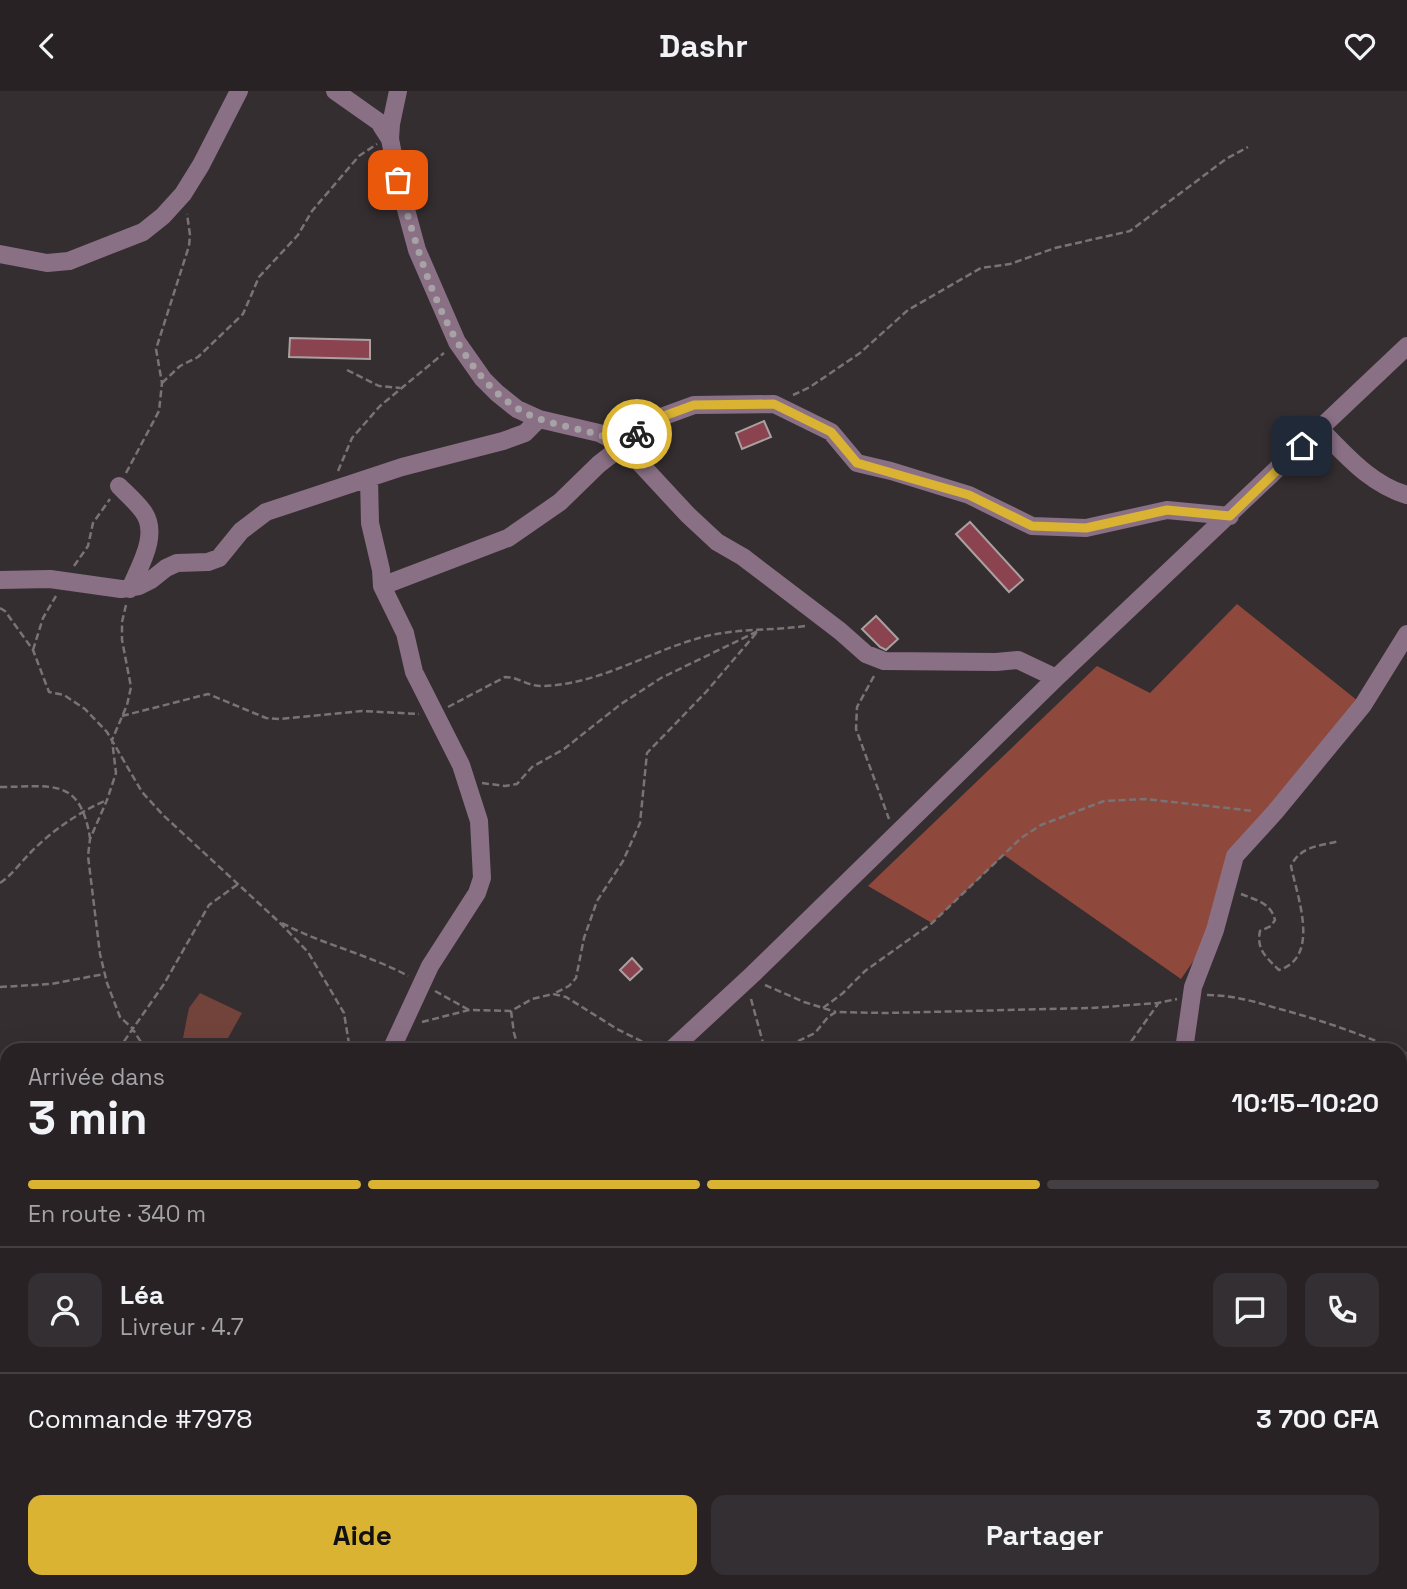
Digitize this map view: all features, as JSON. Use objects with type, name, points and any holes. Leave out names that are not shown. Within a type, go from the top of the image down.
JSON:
[{"type":"street","points":[[0,254],[47,263],[69,261],[143,232],[163,216],[183,194],[239,91]]},
{"type":"street","points":[[335,91],[379,122],[392,143]]},
{"type":"street","points":[[398,91],[391,124],[392,143],[398,180],[417,250],[457,342],[483,379],[497,393],[517,409],[539,419],[599,433],[623,445],[717,542],[743,557],[866,654],[884,661],[1018,660],[1056,678]]},
{"type":"street","points":[[679,1043],[895,837],[1056,678],[1407,347]]},
{"type":"street","points":[[382,586],[508,538],[560,502],[623,445],[664,416],[694,405],[774,404],[831,432],[857,463],[969,495],[1032,526],[1086,528],[1167,510],[1230,516]]},
{"type":"street","points":[[0,580],[37,578],[111,589],[130,589],[146,583],[177,563],[215,560],[222,556],[250,523],[266,512],[402,467],[503,441],[525,433],[539,419]]},
{"type":"street","points":[[1320,429],[1363,472],[1377,482],[1407,495]]},
{"type":"street","points":[[369,478],[370,523],[382,586],[405,633],[414,673],[461,765],[479,821],[482,878],[477,893],[430,966],[394,1043]]},
{"type":"street","points":[[119,486],[144,512],[148,521],[149,544],[130,589]]},
{"type":"street","points":[[1185,1043],[1193,988],[1215,930],[1235,856],[1275,813],[1363,705],[1407,634]]},
{"type":"path","points":[[162,383],[180,366],[198,357],[243,314],[259,277],[298,235],[312,211],[359,156],[377,144],[392,143]]},
{"type":"path","points":[[774,404],[810,387],[860,353],[908,310],[981,268],[1010,264],[1055,248],[1129,231],[1226,159],[1248,147]]},
{"type":"path","points":[[33,650],[43,618],[88,546],[93,523],[119,486],[159,411],[162,383],[156,349],[190,235],[183,194]]},
{"type":"path","points":[[328,493],[352,438],[380,406],[457,342]]},
{"type":"path","points":[[347,370],[379,386],[394,389],[404,387]]},
{"type":"path","points":[[90,838],[116,773],[111,740],[131,687],[122,640],[122,622],[130,589]]},
{"type":"path","points":[[0,608],[33,650],[49,692],[64,695],[85,709],[107,732],[142,792],[163,815],[308,951],[344,1013],[349,1043]]},
{"type":"path","points":[[122,716],[208,694],[266,718],[362,711],[399,715],[436,713],[505,677],[541,686],[595,677],[699,638],[735,631],[830,623]]},
{"type":"path","points":[[466,781],[505,786],[517,784],[532,767],[564,749],[621,704],[661,678],[758,631]]},
{"type":"path","points":[[402,1028],[469,1010],[511,1011],[532,999],[553,994],[569,986],[576,978],[584,938],[597,901],[623,861],[640,823],[647,753],[706,692],[758,631]]},
{"type":"path","points":[[884,661],[864,691],[855,717],[859,739],[895,837]]},
{"type":"path","points":[[0,787],[59,787],[79,802],[90,838],[88,856],[104,974],[120,1017],[132,1028],[142,1043]]},
{"type":"path","points":[[823,1008],[865,971],[932,923],[1021,838],[1041,825],[1104,801],[1145,799],[1275,813]]},
{"type":"path","points":[[0,883],[8,878],[32,851],[84,810],[107,800]]},
{"type":"path","points":[[1224,891],[1238,893],[1264,903],[1272,911],[1275,920],[1260,931],[1258,939],[1261,951],[1279,970],[1289,967],[1296,960],[1304,933],[1291,866],[1301,852],[1339,841]]},
{"type":"path","points":[[122,1043],[164,984],[209,905],[238,884]]},
{"type":"path","points":[[278,921],[313,938],[381,961],[469,1010]]},
{"type":"path","points":[[0,987],[51,984],[104,974]]},
{"type":"path","points":[[763,1043],[746,981],[769,986],[804,1002],[836,1011],[886,1013],[1091,1008],[1158,1003],[1193,996],[1240,998],[1345,1028],[1382,1043]]},
{"type":"path","points":[[553,994],[566,997],[645,1043]]},
{"type":"path","points":[[1130,1043],[1158,1003]]},
{"type":"path","points":[[511,1011],[517,1043]]},
{"type":"path","points":[[794,1043],[815,1033],[836,1011]]},
{"type":"shaded area","points":[[1237,604],[1363,705],[1235,856],[1215,930],[1181,979],[1004,855],[932,923],[868,886],[1097,666],[1150,693]]},
{"type":"shaded area","points":[[200,993],[242,1013],[228,1038],[183,1038],[189,1008]]},
{"type":"building","points":[[290,338],[370,340],[370,359],[289,357]]},
{"type":"building","points":[[764,421],[771,437],[742,449],[736,433]]},
{"type":"building","points":[[970,522],[1023,580],[1009,592],[956,534]]},
{"type":"building","points":[[876,616],[898,639],[886,650],[862,629]]},
{"type":"building","points":[[632,958],[642,969],[630,980],[620,970]]},
{"type":"way so far","points":[[398,180],[423,266],[457,342],[483,379],[517,409],[539,419],[599,433],[623,445],[637,434]]},
{"type":"route","points":[[637,434],[664,416],[694,405],[774,404],[831,432],[857,463],[969,495],[1032,526],[1086,528],[1167,510],[1230,516],[1302,446]]}]
